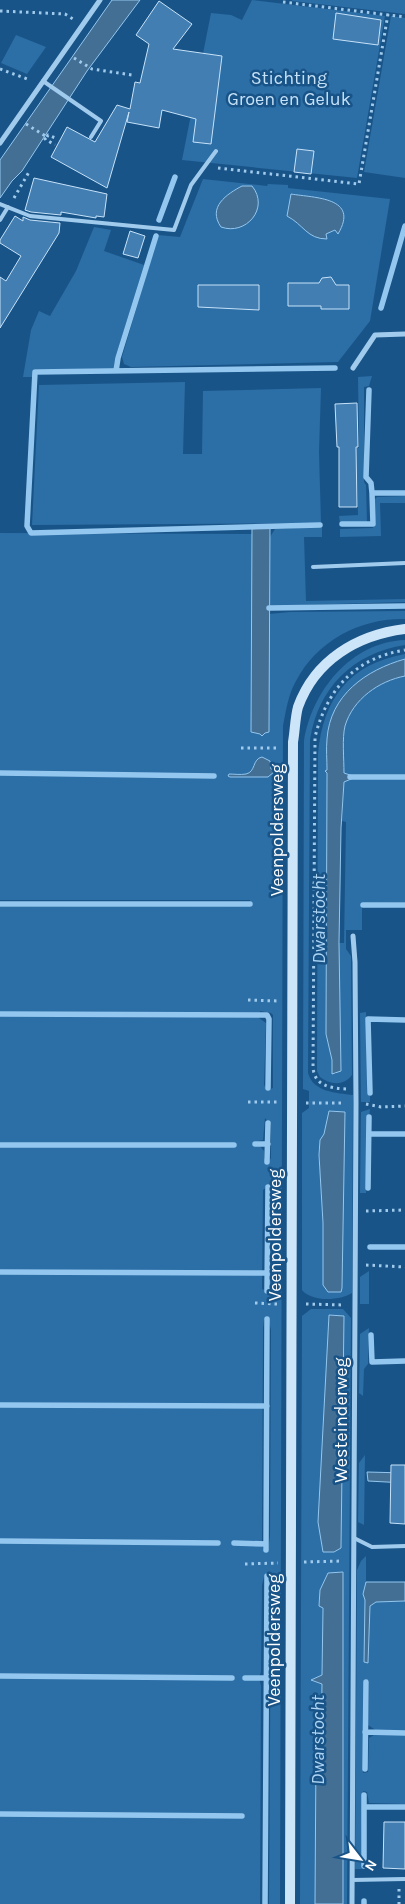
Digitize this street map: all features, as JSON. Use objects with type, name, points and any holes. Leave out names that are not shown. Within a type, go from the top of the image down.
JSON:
[{"type":"street","points":[[0,143],[100,0]]},
{"type":"street","points":[[353,368],[375,335],[405,334]]},
{"type":"street","name":"Veenpoldersweg","points":[[290,1904],[293,748],[298,709],[308,687],[323,665],[343,649],[365,638],[384,632],[405,629]]},
{"type":"street","name":"Westeinderweg","points":[[352,1904],[356,1212],[356,962],[353,936]]},
{"type":"lane","points":[[43,81],[101,121],[91,137]]},
{"type":"lane","points":[[0,204],[30,216],[174,230],[191,185],[216,152]]},
{"type":"lane","points":[[0,220],[8,207]]},
{"type":"lane","points":[[313,567],[405,563]]},
{"type":"lane","points":[[354,1538],[372,1547],[405,1546]]},
{"type":"lane","points":[[352,1880],[405,1879]]},
{"type":"path","points":[[284,2],[405,16]]},
{"type":"path","points":[[0,11],[66,14],[83,24]]},
{"type":"path","points":[[204,166],[360,184],[388,14]]},
{"type":"path","points":[[70,56],[92,69],[132,75]]},
{"type":"path","points":[[0,69],[27,80],[43,81]]},
{"type":"path","points":[[24,123],[47,137],[46,139],[55,145]]},
{"type":"path","points":[[47,137],[48,134],[58,140]]},
{"type":"path","points":[[8,207],[29,172]]},
{"type":"path","name":"Veenpoldersweg","points":[[356,1090],[334,1088],[318,1083],[314,1076],[313,1068],[315,737],[326,704],[347,676],[376,657],[405,650]]},
{"type":"path","points":[[241,748],[293,748]]},
{"type":"path","points":[[248,1000],[292,1001]]},
{"type":"path","points":[[248,1102],[356,1103],[381,1107],[405,1106]]},
{"type":"path","points":[[356,1212],[405,1210]]},
{"type":"path","points":[[355,1264],[405,1267]]},
{"type":"green space","name":"Stichting Groen en Geluk","points":[[252,0],[385,16],[357,178],[182,160],[211,13],[231,15],[242,20]]},
{"type":"green space","points":[[405,0],[405,14],[292,1]]},
{"type":"green space","points":[[391,16],[405,18],[405,178],[364,172]]},
{"type":"green space","points":[[16,35],[46,47],[27,74],[1,63]]},
{"type":"green space","points":[[203,179],[267,186],[268,184],[288,185],[288,188],[390,199],[370,321],[338,362],[131,367],[124,364],[122,357],[158,235],[180,237]]},
{"type":"green space","points":[[94,227],[111,230],[104,251],[144,265],[115,359],[114,370],[34,369],[33,377],[23,377],[31,330],[39,311],[50,316],[76,271]]},
{"type":"green space","points":[[372,376],[369,386],[364,387],[364,482],[366,485],[367,522],[340,523],[339,516],[358,515],[356,448],[359,448],[358,377]]},
{"type":"green space","points":[[185,382],[183,454],[202,454],[203,391],[321,388],[319,452],[321,523],[32,525],[39,385]]},
{"type":"green space","points":[[405,496],[405,503],[380,503],[381,536],[340,537],[340,529],[373,528],[375,523],[375,499],[377,497]]},
{"type":"green space","points":[[322,527],[322,537],[304,537],[306,601],[405,599],[405,602],[269,606],[270,537],[275,529]]},
{"type":"green space","points":[[0,533],[252,534],[251,731],[269,731],[269,614],[290,612],[405,611],[405,619],[388,620],[356,628],[328,644],[316,654],[293,686],[283,726],[280,1904],[269,1904],[271,1580],[266,1576],[262,1585],[261,1672],[259,1677],[261,1686],[260,1904],[0,1904],[0,907],[250,906],[250,900],[0,900]],"holes":[[[262,757],[271,770],[272,773],[268,777],[228,776],[229,774],[249,773],[259,758]],[[260,1011],[273,1015],[273,1088],[268,1090],[264,1085],[266,1023],[259,1018]],[[265,1118],[271,1125],[271,1158],[268,1163],[260,1146],[254,1146],[254,1142],[263,1140]],[[268,1186],[271,1190],[270,1289],[267,1291],[262,1289],[263,1190]],[[267,1319],[271,1330],[270,1536],[268,1550],[263,1549],[262,1541],[264,1320]]]},
{"type":"green space","points":[[405,640],[405,645],[386,649],[369,656],[341,676],[321,704],[314,721],[310,740],[308,1073],[320,1088],[353,1095],[352,1293],[340,1298],[326,1299],[312,1297],[302,1290],[302,1113],[309,1108],[309,1091],[303,1089],[304,741],[308,722],[316,704],[337,672],[351,660],[385,643]],"holes":[[[330,1111],[345,1112],[323,1285],[320,1140],[324,1134]]]},
{"type":"green space","points":[[405,654],[405,659],[379,671],[346,695],[336,708],[327,738],[326,1034],[332,1060],[332,1074],[336,1074],[339,943],[344,943],[346,822],[342,821],[344,782],[356,777],[344,773],[344,731],[349,716],[360,700],[376,687],[395,678],[405,676],[405,902],[362,903],[362,930],[346,930],[346,949],[351,956],[352,1075],[341,1083],[332,1083],[320,1077],[317,1071],[318,754],[321,734],[333,701],[342,687],[368,666]]},
{"type":"green space","points":[[366,1012],[367,1094],[370,1096],[370,1102],[361,1102],[360,1013]]},
{"type":"green space","points":[[370,1109],[369,1116],[367,1117],[366,1193],[360,1193],[361,1112]]},
{"type":"green space","points":[[369,1271],[369,1304],[360,1304],[360,1277]]},
{"type":"green space","points":[[311,1309],[343,1309],[351,1318],[347,1904],[343,1904],[342,1572],[328,1573],[320,1590],[319,1605],[323,1608],[322,1675],[312,1680],[322,1684],[321,1747],[316,1753],[315,1904],[300,1904],[302,1316]],"holes":[[[329,1315],[343,1316],[341,1548],[334,1552],[323,1551]]]},
{"type":"green space","points":[[369,1328],[368,1364],[364,1369],[363,1396],[359,1393],[360,1334]]},
{"type":"green space","points":[[365,1455],[364,1525],[358,1522],[359,1463]]},
{"type":"green space","points":[[366,1556],[366,1582],[363,1594],[365,1600],[368,1662],[370,1606],[376,1602],[405,1601],[405,1732],[377,1731],[368,1725],[369,1680],[364,1680],[363,1773],[368,1772],[369,1738],[374,1735],[405,1735],[405,1804],[369,1803],[367,1792],[363,1791],[361,1864],[364,1869],[355,1869],[357,1570],[361,1561]]},
{"type":"shaded area","points":[[112,0],[140,0],[87,71],[22,171],[0,198],[0,160]]},
{"type":"shaded area","points":[[242,186],[252,186],[257,194],[257,211],[247,224],[230,229],[221,227],[217,220],[216,213],[218,207],[225,197]]},
{"type":"shaded area","points":[[291,194],[322,199],[339,206],[343,213],[343,222],[338,234],[335,230],[326,234],[327,239],[315,237],[287,216]]},
{"type":"shaded area","points":[[270,525],[269,732],[262,736],[251,732],[252,526]]},
{"type":"shaded area","points":[[405,659],[405,676],[386,682],[368,693],[354,708],[344,731],[344,773],[356,777],[344,782],[341,828],[339,943],[341,1071],[332,1074],[332,1060],[326,1034],[327,773],[325,771],[327,770],[327,743],[330,723],[335,709],[352,687],[377,670]]},
{"type":"shaded area","points":[[262,757],[270,761],[271,769],[275,771],[268,777],[228,776],[229,774],[249,773],[257,760]]},
{"type":"shaded area","points":[[329,1111],[345,1112],[341,1292],[328,1292],[323,1285],[323,1223],[319,1155],[320,1140],[324,1134]]},
{"type":"shaded area","points":[[329,1315],[344,1316],[341,1548],[334,1552],[323,1552],[318,1522]]},
{"type":"shaded area","points":[[367,1472],[405,1473],[405,1483],[368,1481]]},
{"type":"shaded area","points":[[343,1572],[343,1904],[315,1904],[316,1753],[321,1747],[322,1684],[311,1680],[322,1675],[323,1608],[319,1606],[320,1590],[328,1573]]},
{"type":"shaded area","points":[[366,1582],[405,1582],[405,1601],[376,1602],[370,1606],[368,1663],[364,1662],[365,1600],[363,1594]]},
{"type":"building","points":[[159,1],[192,24],[173,49],[222,56],[211,144],[193,142],[196,119],[162,110],[159,128],[127,122],[129,112],[107,188],[51,157],[67,127],[95,142],[117,105],[130,109],[135,82],[140,83],[149,44],[136,35]]},
{"type":"building","points":[[336,13],[381,20],[378,45],[333,39]]},
{"type":"building","points":[[297,149],[314,151],[311,174],[294,172]]},
{"type":"building","points":[[34,178],[107,194],[104,217],[96,216],[96,218],[61,212],[61,215],[25,210]]},
{"type":"building","points":[[15,216],[23,221],[23,217],[30,220],[60,223],[59,233],[0,328],[0,277],[6,281],[21,256],[0,243],[0,240]]},
{"type":"building","points":[[130,231],[145,236],[138,258],[123,254]]},
{"type":"building","points":[[331,277],[336,285],[349,285],[349,309],[321,309],[321,306],[288,306],[288,283],[319,283],[322,278]]},
{"type":"building","points":[[198,285],[259,285],[259,310],[198,307]]},
{"type":"building","points":[[357,403],[357,507],[339,507],[339,447],[337,447],[335,404]]},
{"type":"building","points":[[391,1465],[405,1465],[405,1524],[390,1523]]},
{"type":"building","points":[[384,1822],[405,1822],[405,1869],[383,1868]]},
{"type":"waterway","points":[[159,220],[175,177]]},
{"type":"waterway","points":[[381,308],[405,226]]},
{"type":"waterway","points":[[116,371],[118,358],[156,236]]},
{"type":"waterway","points":[[320,525],[31,533],[27,526],[35,372],[335,368]]},
{"type":"waterway","points":[[369,390],[366,477],[371,483],[372,493]]},
{"type":"waterway","points":[[342,524],[373,524],[372,493],[405,493]]},
{"type":"waterway","points":[[269,608],[405,606]]},
{"type":"waterway","points":[[0,773],[214,776]]},
{"type":"waterway","points":[[350,777],[405,777]]},
{"type":"waterway","points":[[0,904],[250,904]]},
{"type":"waterway","points":[[363,905],[405,905]]},
{"type":"waterway","points":[[0,1014],[267,1015],[269,1019],[268,1088]]},
{"type":"waterway","points":[[370,1093],[368,1019],[405,1020]]},
{"type":"waterway","points":[[368,1188],[369,1117]]},
{"type":"waterway","points":[[267,1162],[268,1123]]},
{"type":"waterway","points":[[369,1134],[405,1134]]},
{"type":"waterway","points":[[255,1144],[268,1144]]},
{"type":"waterway","points":[[0,1145],[234,1145]]},
{"type":"waterway","points":[[267,1291],[268,1187]]},
{"type":"waterway","points":[[370,1247],[405,1247]]},
{"type":"waterway","points":[[0,1272],[267,1273]]},
{"type":"waterway","points":[[266,1550],[267,1319]]},
{"type":"waterway","points":[[371,1335],[372,1362],[405,1361]]},
{"type":"waterway","points":[[0,1405],[267,1406]]},
{"type":"waterway","points":[[0,1541],[218,1543]]},
{"type":"waterway","points":[[234,1543],[266,1544]]},
{"type":"waterway","points":[[265,1904],[267,1576]]},
{"type":"waterway","points":[[0,1676],[232,1678]]},
{"type":"waterway","points":[[245,1678],[275,1678]]},
{"type":"waterway","points":[[365,1769],[366,1682]]},
{"type":"waterway","points":[[365,1732],[405,1733]]},
{"type":"waterway","points":[[364,1795],[364,1866]]},
{"type":"waterway","points":[[364,1807],[405,1807]]},
{"type":"waterway","points":[[0,1814],[242,1816]]},
{"type":"water label","name":"Dwarstocht","points":[[319,919]]},
{"type":"water label","name":"Dwarstocht","points":[[318,1740]]}]
